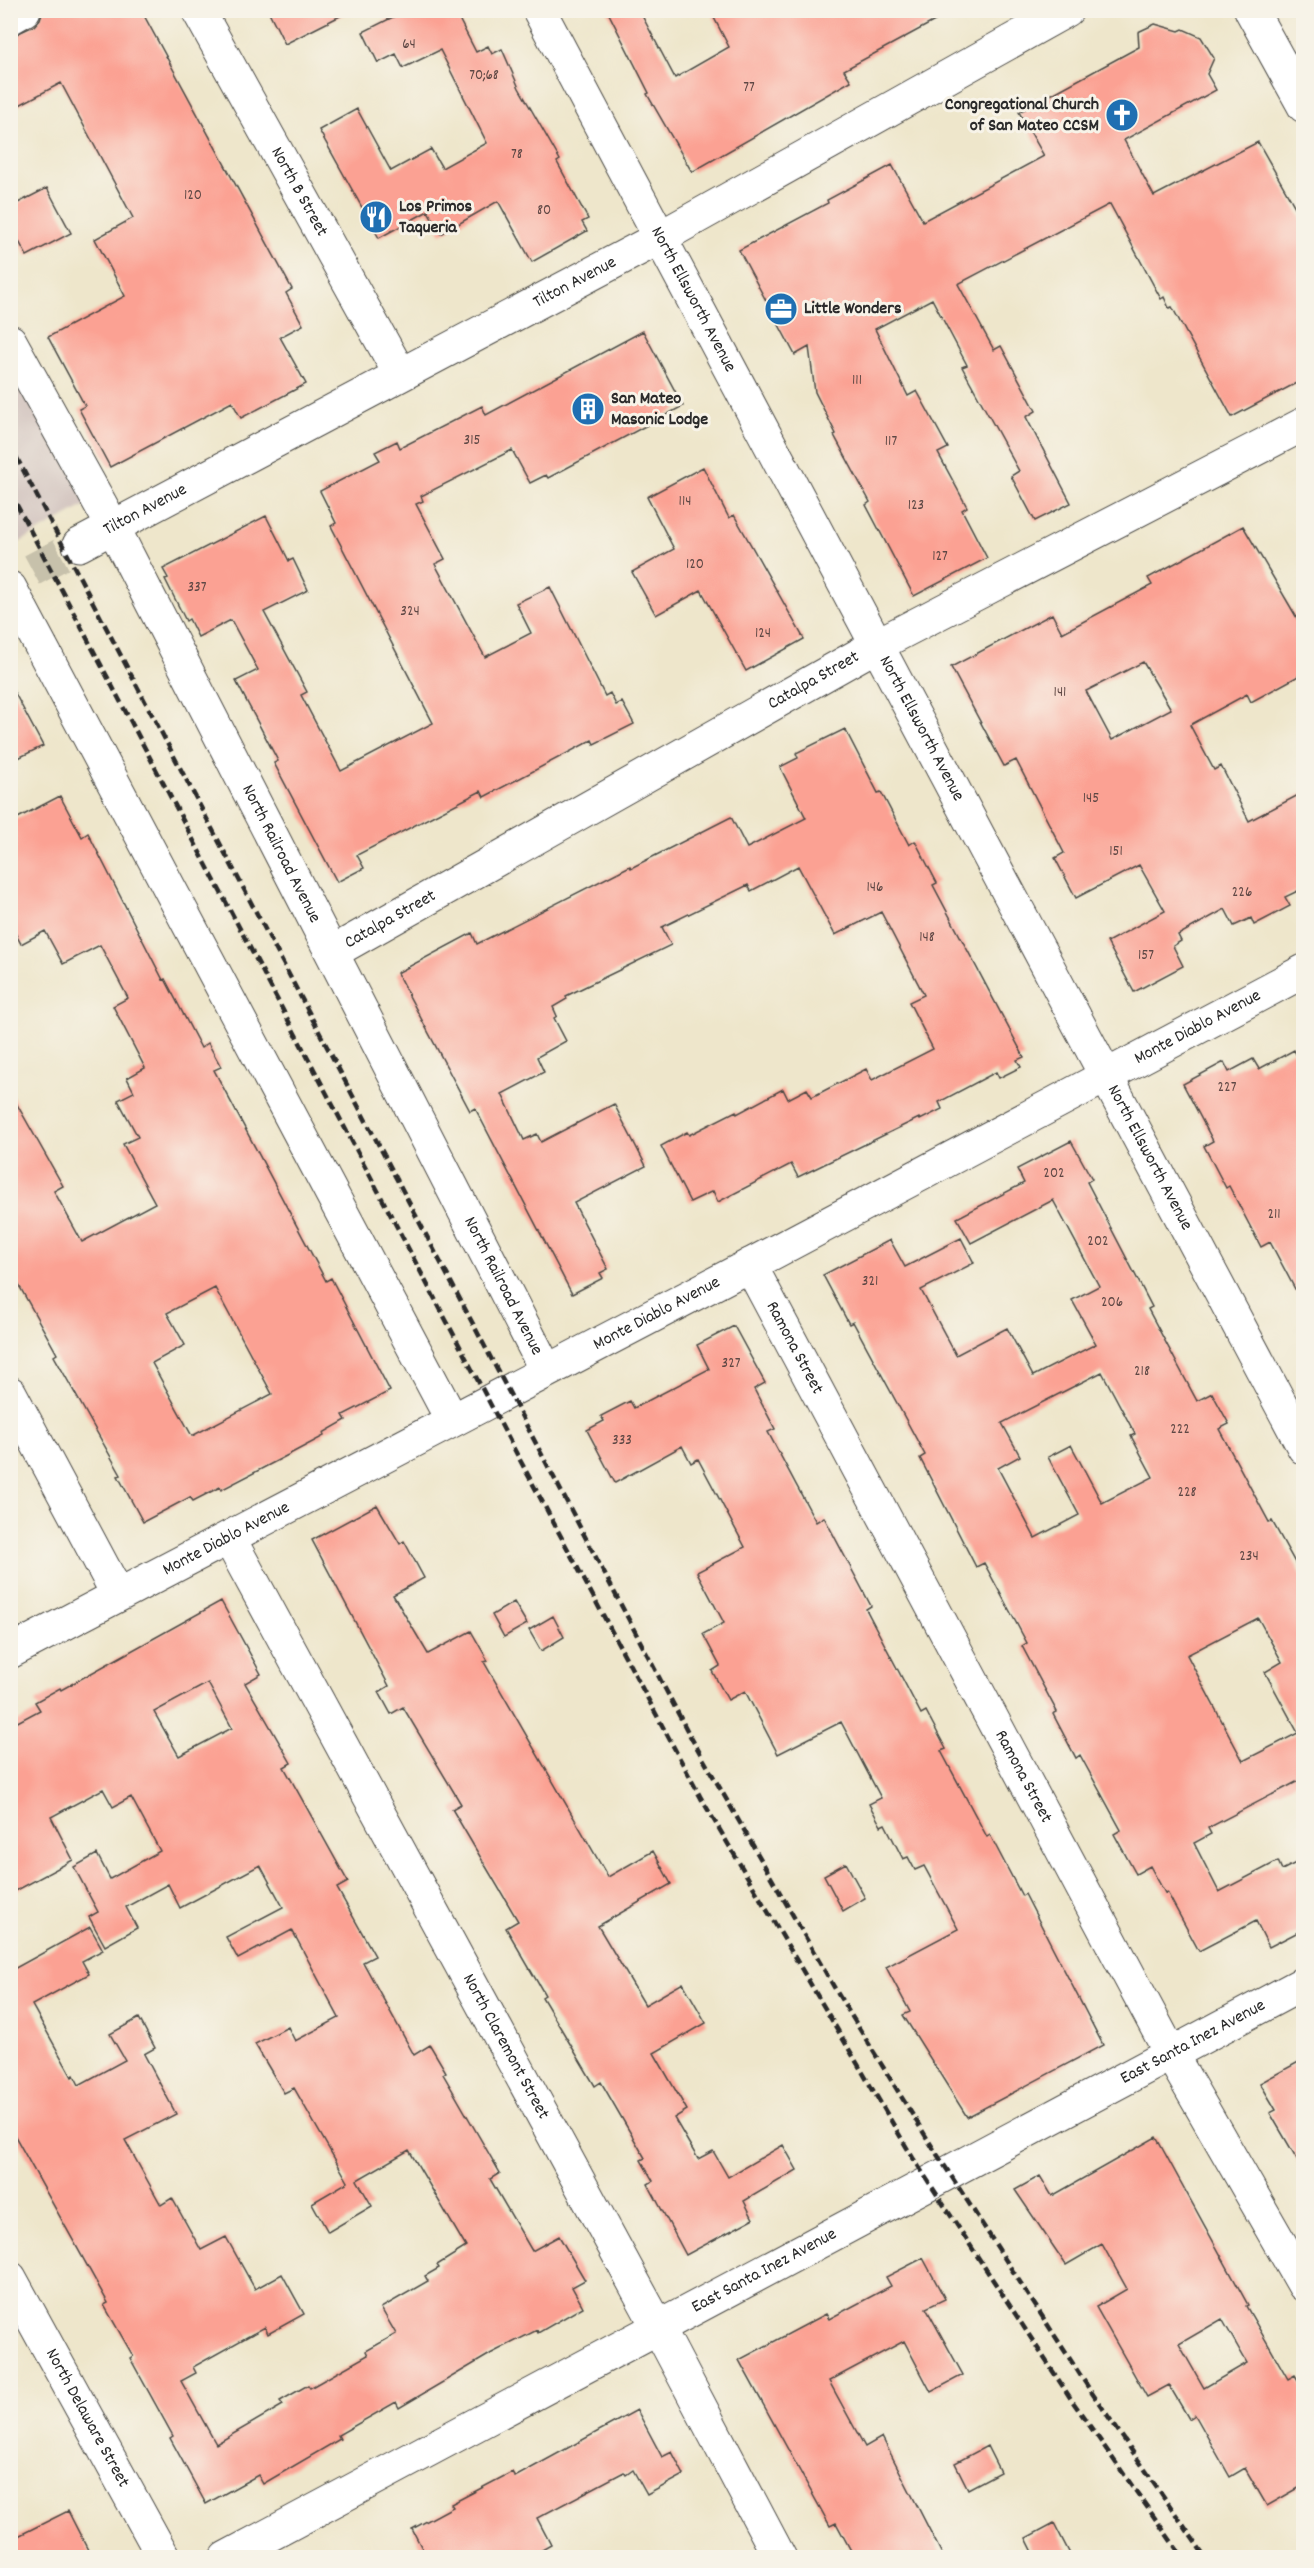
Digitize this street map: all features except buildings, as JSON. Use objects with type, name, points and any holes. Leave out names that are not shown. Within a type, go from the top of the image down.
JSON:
[{"type":"street","points":[[10,18],[24,10]]},
{"type":"street","name":"North B Street","points":[[198,10],[400,374]]},
{"type":"street","name":"North Ellsworth Avenue","points":[[539,10],[1304,1448]]},
{"type":"street","name":"Tilton Avenue","points":[[79,545],[661,237],[1067,10]]},
{"type":"street","points":[[1251,10],[1304,106]]},
{"type":"street","name":"North Railroad Avenue","points":[[10,341],[113,527],[546,1370]]},
{"type":"street","name":"Catalpa Street","points":[[333,952],[877,645],[1304,424]]},
{"type":"street","points":[[18,580],[452,1420]]},
{"type":"street","name":"Monte Diablo Avenue","points":[[10,1652],[750,1265],[1304,971]]},
{"type":"street","name":"Ramona Street","points":[[750,1265],[1171,2054],[1304,2285]]},
{"type":"street","points":[[10,1393],[118,1595]]},
{"type":"street","name":"North Claremont Street","points":[[229,1538],[658,2327],[780,2558]]},
{"type":"street","name":"East Santa Inez Avenue","points":[[226,2558],[1304,1983]]},
{"type":"street","name":"North Delaware Street","points":[[10,2278],[164,2558]]},
{"type":"shaded area","points":[[10,356],[88,504],[11,547],[10,547]]},
{"type":"tunnel","points":[[32,570],[79,545]]},
{"type":"railway","points":[[10,445],[689,1734],[838,1994],[933,2148],[1090,2390],[1206,2558]]},
{"type":"railway","points":[[10,492],[505,1432],[701,1798],[913,2158],[1073,2402],[1183,2558]]},
{"type":"place","name":"Congregational Church of San Mateo CCSM","points":[[1122,115]]},
{"type":"place","name":"Los Primos Taqueria","points":[[376,217]]},
{"type":"place","name":"Little Wonders","points":[[781,309]]},
{"type":"place","name":"San Mateo Masonic Lodge","points":[[588,409]]}]
